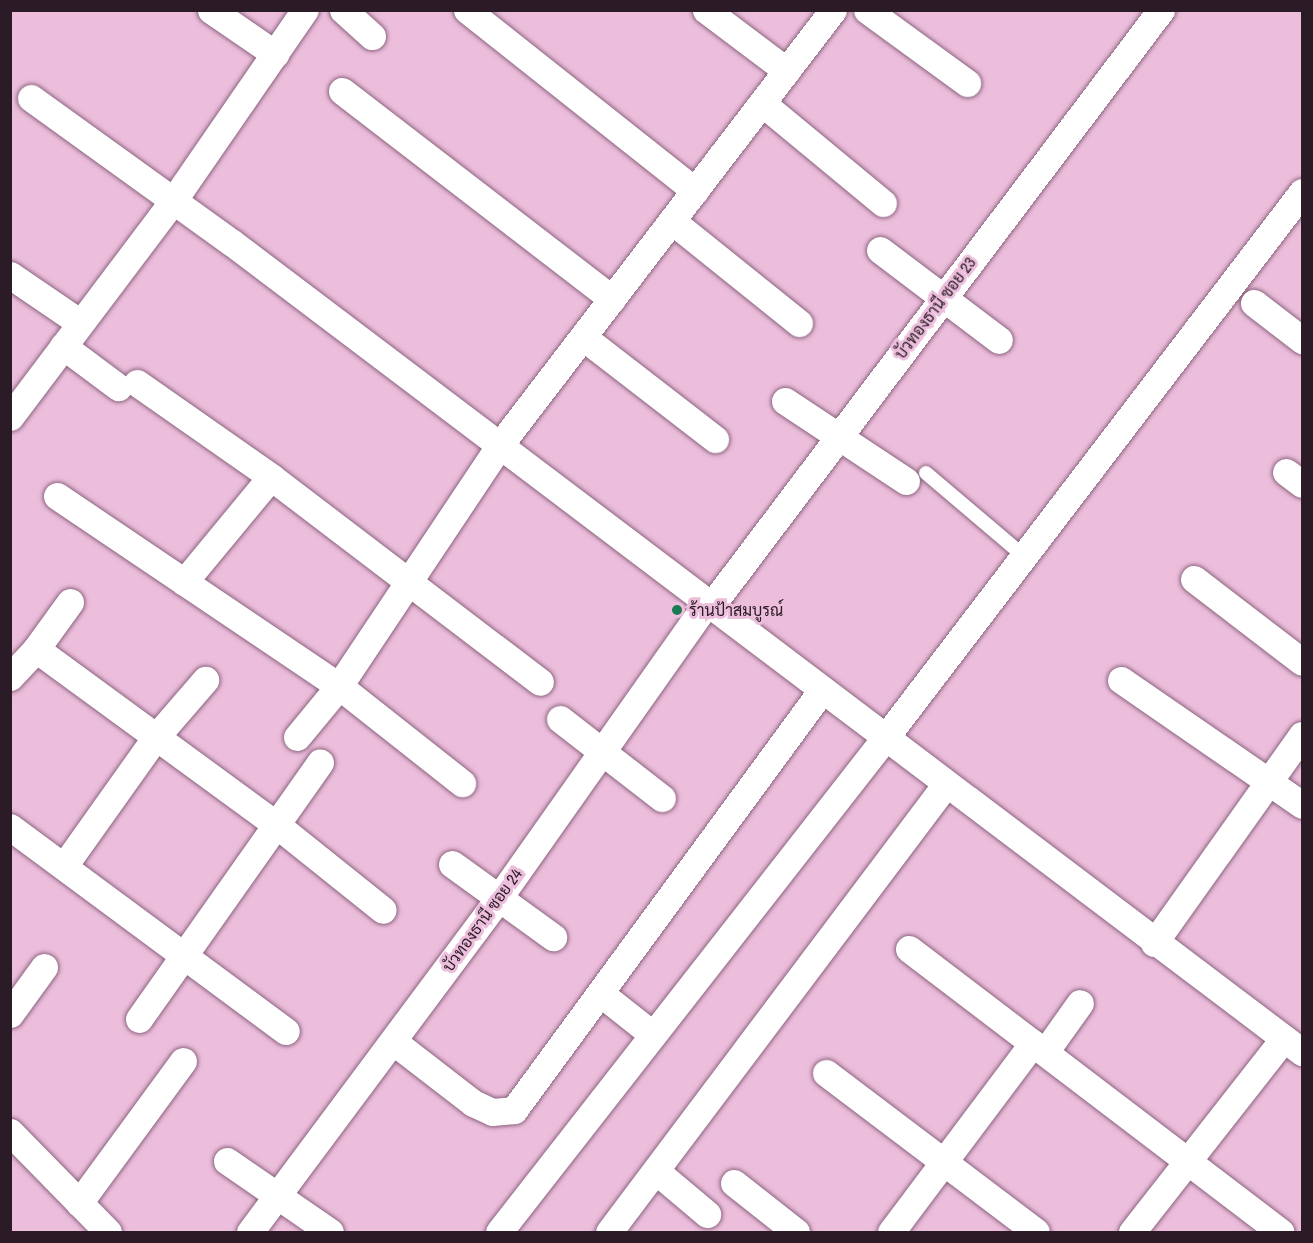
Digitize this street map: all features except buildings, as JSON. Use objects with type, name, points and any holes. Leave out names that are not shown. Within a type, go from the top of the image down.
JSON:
[{"type":"street","points":[[211,10],[274,54]]},
{"type":"street","points":[[10,417],[79,322],[173,201],[305,10]]},
{"type":"street","points":[[343,10],[372,36]]},
{"type":"street","points":[[467,10],[695,191]]},
{"type":"street","points":[[706,10],[787,71]]},
{"type":"street","points":[[297,737],[339,686],[499,446],[833,10]]},
{"type":"street","points":[[867,10],[967,83]]},
{"type":"street","name":"บัวทองธานี ซอย 23","points":[[709,605],[1161,10]]},
{"type":"street","points":[[342,91],[612,298]]},
{"type":"street","points":[[30,98],[173,201],[1154,943],[1293,1045],[1188,1160],[1132,1233]]},
{"type":"street","points":[[762,103],[883,203]]},
{"type":"street","points":[[499,1233],[885,738],[1302,192]]},
{"type":"street","points":[[672,221],[799,323]]},
{"type":"street","points":[[880,250],[999,340]]},
{"type":"street","points":[[10,275],[79,322]]},
{"type":"street","points":[[1254,303],[1302,340]]},
{"type":"street","points":[[583,337],[715,439]]},
{"type":"street","points":[[63,346],[271,477],[540,682]]},
{"type":"street","points":[[785,401],[840,435],[916,477]]},
{"type":"street","points":[[184,582],[271,477]]},
{"type":"street","points":[[57,496],[339,686],[462,783]]},
{"type":"street","points":[[1194,579],[1302,662]]},
{"type":"street","points":[[10,677],[36,649],[70,602]]},
{"type":"street","name":"บัวทองธานี ซอย 24","points":[[250,1233],[394,1042],[709,605]]},
{"type":"street","points":[[36,649],[278,826],[383,910]]},
{"type":"street","points":[[64,866],[155,738],[205,680]]},
{"type":"street","points":[[1121,680],[1302,805]]},
{"type":"street","points":[[394,1042],[472,1103],[492,1112],[514,1110],[822,690]]},
{"type":"street","points":[[560,718],[662,798]]},
{"type":"street","points":[[1154,943],[1302,735]]},
{"type":"street","points":[[139,1019],[278,826],[320,762]]},
{"type":"street","points":[[609,1233],[946,784]]},
{"type":"street","points":[[10,827],[286,1031]]},
{"type":"street","points":[[452,864],[554,937]]},
{"type":"street","points":[[909,950],[1188,1160],[1280,1233]]},
{"type":"street","points":[[10,1014],[44,967]]},
{"type":"street","points":[[600,993],[652,1034]]},
{"type":"street","points":[[891,1233],[1039,1047],[1080,1003]]},
{"type":"street","points":[[79,1203],[183,1060]]},
{"type":"street","points":[[826,1073],[1036,1233]]},
{"type":"street","points":[[10,1132],[108,1233]]},
{"type":"street","points":[[227,1161],[330,1233]]},
{"type":"street","points":[[656,1171],[707,1214]]},
{"type":"street","points":[[734,1184],[796,1233]]},
{"type":"lane","points":[[916,477],[1024,556]]},
{"type":"place","name":"ร้านป้าสมบูรณ์","points":[[677,610]]}]
